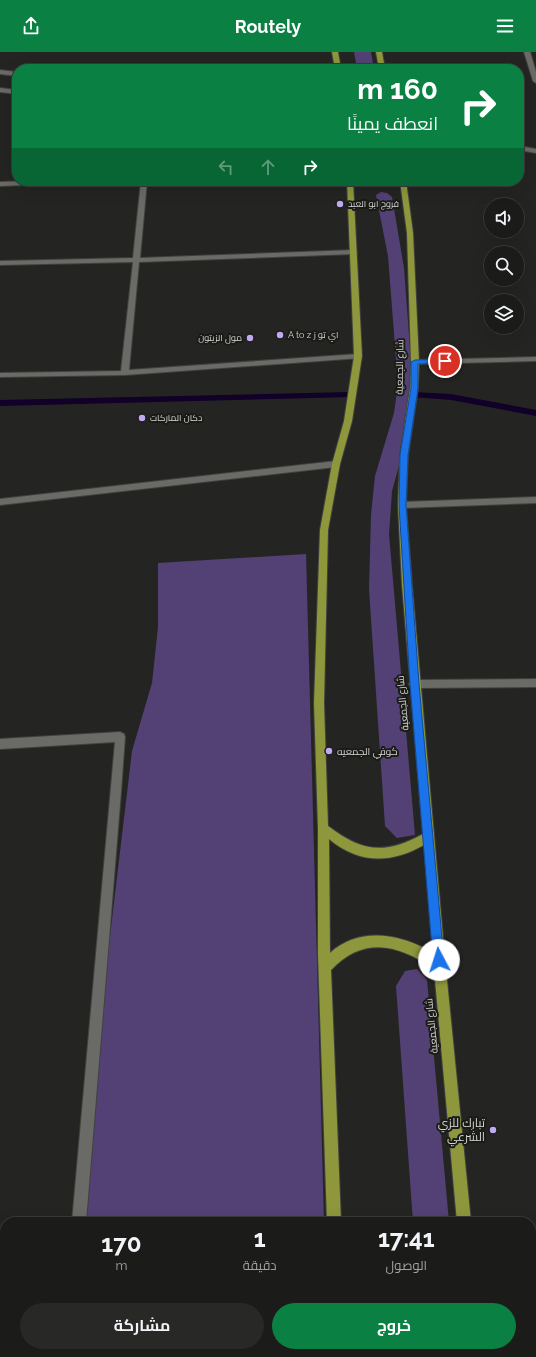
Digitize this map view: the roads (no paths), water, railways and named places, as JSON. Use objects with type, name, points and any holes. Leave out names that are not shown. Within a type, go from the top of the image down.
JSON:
[{"type":"main road","points":[[336,52],[337,64]]},
{"type":"main road","points":[[379,52],[381,64]]},
{"type":"main road","points":[[334,1217],[325,967],[319,703],[324,537],[336,464],[348,422],[358,356],[350,186]]},
{"type":"main road","name":"شارع الجمعية","points":[[404,186],[410,233],[415,362],[414,388],[404,455],[402,505],[414,684],[464,1217]]},
{"type":"main road","points":[[323,828],[344,844],[355,850],[374,854],[395,853],[412,848],[428,838]]},
{"type":"main road","points":[[325,967],[340,953],[359,944],[380,941],[401,943],[421,952],[439,965]]},
{"type":"street","points":[[527,52],[536,81]]},
{"type":"street","points":[[0,72],[12,73]]},
{"type":"street","points":[[0,90],[12,91]]},
{"type":"street","points":[[524,149],[536,150]]},
{"type":"street","points":[[0,184],[12,184]]},
{"type":"street","points":[[125,373],[144,186]]},
{"type":"street","points":[[0,263],[137,260],[354,252]]},
{"type":"street","points":[[0,375],[125,373],[358,356]]},
{"type":"street","points":[[415,362],[536,359]]},
{"type":"street","points":[[0,502],[336,464]]},
{"type":"street","points":[[402,505],[536,500]]},
{"type":"street","points":[[414,684],[536,684]]},
{"type":"street","points":[[0,744],[120,737],[79,1217]]},
{"type":"waterway","points":[[0,403],[350,395]]},
{"type":"waterway","points":[[414,395],[451,397],[536,413]]},
{"type":"place","name":"فروج ابو العبد","points":[[340,204]]},
{"type":"place","name":"A to z اي تو ز","points":[[280,335]]},
{"type":"place","name":"مول الزيتون","points":[[250,338]]},
{"type":"place","name":"دكان الماركات","points":[[142,418]]},
{"type":"place","name":"كوفي الجمعيه","points":[[329,751]]},
{"type":"place","name":"تبارك للزي الشرعي","points":[[493,1130]]}]
